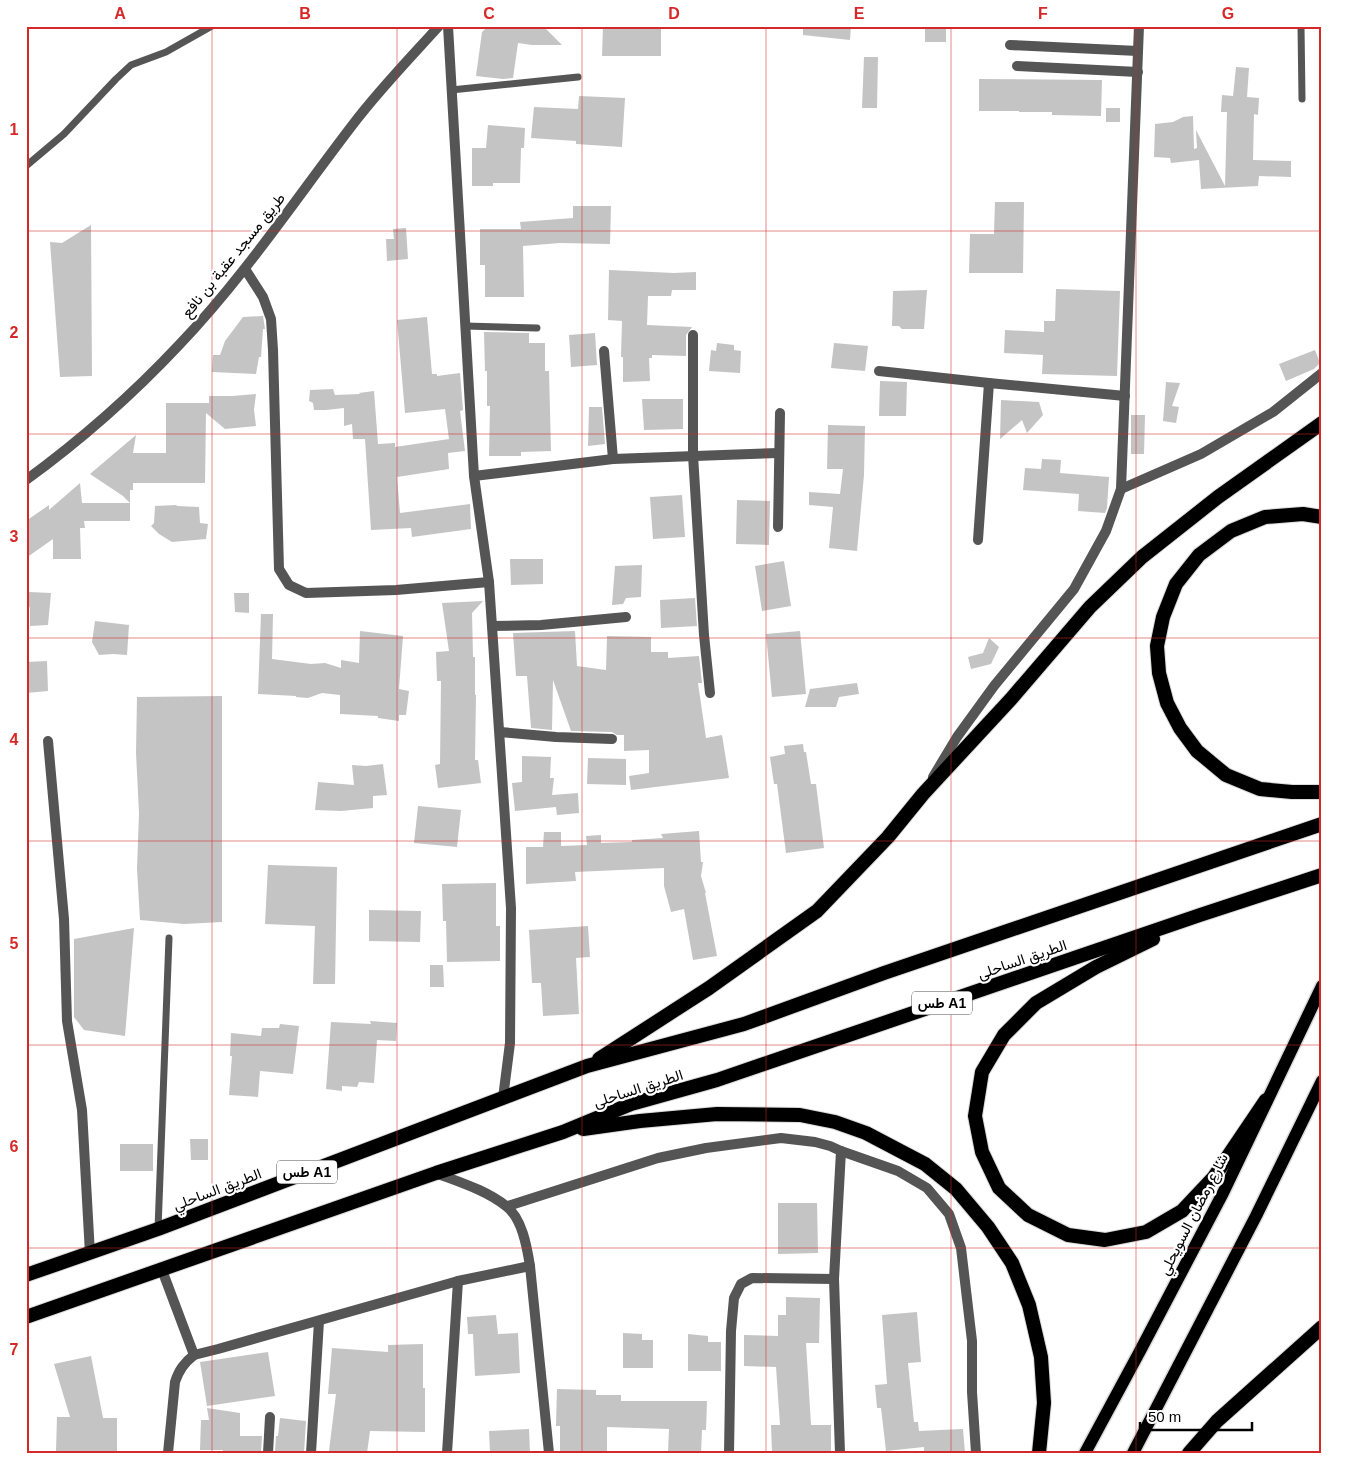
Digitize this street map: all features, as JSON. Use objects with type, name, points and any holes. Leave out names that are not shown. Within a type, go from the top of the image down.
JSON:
[{"type":"highway","points":[[587,1066],[709,988],[817,911],[888,838],[923,794],[1011,699],[1090,607],[1142,557],[1218,497],[1322,422]]},
{"type":"highway","points":[[1322,517],[1303,514],[1265,517],[1231,531],[1199,555],[1176,584],[1163,617],[1157,646],[1159,673],[1167,703],[1180,728],[1197,752],[1226,775],[1260,789],[1322,792]]},
{"type":"highway","name":"الطريق الساحلى","points":[[587,1066],[744,1024],[893,970],[1322,824]]},
{"type":"highway","name":"الطريق الساحلى","points":[[563,1132],[632,1104],[717,1080],[1322,875]]},
{"type":"highway","points":[[1200,915],[1096,967],[1036,1003],[1004,1035],[982,1072],[976,1116],[982,1152],[999,1188],[1028,1215],[1068,1235],[1105,1240],[1146,1232],[1182,1211],[1214,1177],[1266,1100]]},
{"type":"highway","name":"الطريق الساحلي","points":[[26,1275],[158,1229],[587,1066]]},
{"type":"highway","points":[[563,1132],[640,1121],[717,1114],[800,1115],[835,1122],[866,1132],[925,1164],[956,1189],[988,1227],[1012,1263],[1029,1305],[1042,1357],[1044,1403],[1039,1453]]},
{"type":"highway","name":"طس A1","points":[[26,1317],[436,1173],[563,1132]]},
{"type":"highway","points":[[1189,1453],[1217,1421],[1322,1326]]},
{"type":"main road","name":"شارع رمضان السويحلي","points":[[1085,1453],[1223,1193],[1322,986]]},
{"type":"main road","points":[[1133,1453],[1256,1216],[1322,1081]]},
{"type":"street","name":"طريق مسجد عقبة بن نافع","points":[[26,480],[123,401],[180,345],[244,269],[356,121],[438,26]]},
{"type":"street","points":[[448,26],[474,476],[489,582],[511,908],[510,1043],[503,1098]]},
{"type":"street","points":[[923,794],[957,737],[994,686],[1074,589],[1106,531],[1121,489],[1139,26]]},
{"type":"street","points":[[1010,46],[1138,51]]},
{"type":"street","points":[[1017,66],[1138,72]]},
{"type":"street","points":[[244,269],[263,297],[271,319],[279,569],[289,585],[306,593],[396,590],[489,582]]},
{"type":"street","points":[[693,335],[693,456],[704,635],[710,693]]},
{"type":"street","points":[[604,351],[613,459]]},
{"type":"street","points":[[880,371],[1125,396]]},
{"type":"street","points":[[1121,489],[1201,454],[1273,412],[1322,373]]},
{"type":"street","points":[[978,540],[989,383]]},
{"type":"street","points":[[778,527],[780,413]]},
{"type":"street","points":[[474,476],[613,459],[779,453]]},
{"type":"street","points":[[492,626],[541,625],[626,617]]},
{"type":"street","points":[[500,732],[612,739]]},
{"type":"street","points":[[48,741],[64,919],[67,1022],[82,1110],[90,1254]]},
{"type":"street","points":[[508,1206],[658,1158],[706,1148],[781,1138],[815,1142],[830,1146],[898,1171],[927,1188],[948,1214],[960,1248],[972,1341],[972,1392],[976,1453]]},
{"type":"street","points":[[840,1453],[834,1279],[842,1151]]},
{"type":"street","points":[[436,1173],[485,1193],[508,1206],[519,1223],[526,1244],[530,1266],[549,1453]]},
{"type":"street","points":[[168,1453],[175,1382],[178,1371],[194,1355],[218,1350],[458,1281],[530,1266]]},
{"type":"street","points":[[162,1270],[194,1355]]},
{"type":"street","points":[[729,1453],[731,1331],[734,1298],[741,1284],[752,1278],[834,1279]]},
{"type":"street","points":[[447,1453],[458,1281]]},
{"type":"street","points":[[312,1453],[319,1321]]},
{"type":"street","points":[[268,1453],[270,1417]]},
{"type":"lane","points":[[26,166],[64,134],[131,65],[166,52],[212,26]]},
{"type":"lane","points":[[1301,26],[1302,99]]},
{"type":"lane","points":[[451,90],[578,77]]},
{"type":"lane","points":[[464,326],[537,328]]},
{"type":"lane","points":[[158,1229],[169,938]]},
{"type":"building","points":[[488,26],[543,26],[562,45],[518,43],[513,78],[503,79],[476,76],[482,32]]},
{"type":"building","points":[[603,26],[661,26],[661,56],[602,56]]},
{"type":"building","points":[[803,26],[851,26],[850,40],[803,35]]},
{"type":"building","points":[[925,26],[946,26],[946,42],[925,42]]},
{"type":"building","points":[[864,57],[878,57],[877,108],[862,108]]},
{"type":"building","points":[[1236,67],[1249,68],[1247,97],[1259,98],[1258,115],[1254,114],[1253,160],[1291,161],[1291,177],[1259,176],[1258,186],[1201,189],[1199,160],[1171,163],[1170,158],[1154,157],[1155,124],[1173,122],[1183,117],[1193,116],[1194,149],[1197,148],[1196,130],[1225,186],[1227,112],[1221,112],[1222,95],[1233,96]]},
{"type":"building","points":[[979,79],[1102,80],[1101,116],[1052,115],[1052,112],[979,111]]},
{"type":"building","points":[[579,96],[625,98],[622,147],[576,144],[576,141],[531,138],[534,107],[578,109]]},
{"type":"building","points":[[1106,108],[1120,108],[1120,122],[1106,122]]},
{"type":"building","points":[[488,125],[525,128],[524,148],[521,148],[520,183],[493,183],[493,186],[472,186],[472,148],[486,148]]},
{"type":"building","points":[[995,202],[1024,202],[1023,273],[969,273],[970,234],[994,234]]},
{"type":"building","points":[[573,206],[611,206],[610,244],[560,243],[523,246],[524,297],[485,297],[485,265],[480,265],[480,229],[521,229],[520,222],[573,218]]},
{"type":"building","points":[[91,225],[92,376],[60,377],[50,242],[62,243]]},
{"type":"building","points":[[406,228],[408,259],[387,261],[386,239],[394,239],[393,229]]},
{"type":"building","points":[[609,270],[674,273],[696,272],[696,290],[672,290],[671,296],[648,296],[647,325],[692,327],[686,335],[686,356],[652,355],[652,358],[649,358],[650,381],[623,382],[623,357],[621,357],[622,321],[608,320]]},
{"type":"building","points":[[1056,289],[1120,291],[1117,376],[1042,374],[1043,355],[1004,353],[1005,330],[1044,332],[1044,321],[1055,321]]},
{"type":"building","points":[[927,290],[924,329],[902,329],[899,326],[892,326],[893,291]]},
{"type":"building","points":[[263,316],[265,329],[263,329],[261,357],[259,357],[256,374],[212,372],[213,355],[220,355],[225,341],[243,317]]},
{"type":"building","points":[[427,317],[432,374],[437,374],[437,376],[460,373],[463,410],[460,411],[465,451],[448,453],[449,469],[397,477],[400,513],[470,504],[471,529],[412,537],[411,528],[371,530],[365,439],[353,439],[352,424],[344,426],[344,408],[314,410],[313,403],[309,401],[310,390],[333,389],[335,395],[360,394],[374,391],[378,444],[395,443],[395,447],[449,439],[445,409],[405,413],[397,320]]},
{"type":"building","points":[[484,332],[529,333],[529,343],[545,343],[545,371],[549,371],[551,451],[521,452],[521,456],[489,456],[490,406],[487,406]]},
{"type":"building","points":[[595,333],[597,365],[571,367],[569,335]]},
{"type":"building","points":[[717,343],[734,345],[734,350],[741,351],[740,373],[709,371],[711,350],[716,351]]},
{"type":"building","points":[[834,343],[868,346],[865,371],[831,368]]},
{"type":"building","points":[[1315,350],[1320,363],[1314,369],[1286,381],[1279,364]]},
{"type":"building","points":[[880,381],[907,382],[906,416],[879,416]]},
{"type":"building","points":[[1166,382],[1180,383],[1172,406],[1179,407],[1176,423],[1163,421]]},
{"type":"building","points":[[256,394],[254,410],[256,426],[225,429],[206,413],[205,483],[133,483],[133,490],[130,490],[130,503],[123,496],[90,474],[136,435],[133,453],[166,453],[166,403],[209,403],[209,396]]},
{"type":"building","points":[[642,399],[683,399],[683,429],[644,430]]},
{"type":"building","points":[[1001,400],[1039,402],[1043,415],[1027,433],[1022,420],[1000,439]]},
{"type":"building","points":[[589,407],[602,407],[605,444],[588,446]]},
{"type":"building","points":[[1131,415],[1145,415],[1144,454],[1131,454]]},
{"type":"building","points":[[828,425],[865,426],[864,475],[857,551],[829,548],[833,507],[809,505],[809,492],[840,494],[843,469],[827,469]]},
{"type":"building","points":[[1042,459],[1061,460],[1060,473],[1109,477],[1105,513],[1078,511],[1079,494],[1023,490],[1025,468],[1041,469]]},
{"type":"building","points":[[80,483],[82,503],[130,503],[130,521],[84,521],[85,528],[80,528],[81,559],[53,559],[53,539],[26,558],[26,521],[49,505],[49,510]]},
{"type":"building","points":[[682,495],[685,537],[653,539],[650,497]]},
{"type":"building","points":[[737,500],[770,501],[769,545],[736,544]]},
{"type":"building","points":[[155,506],[199,507],[200,523],[208,524],[206,539],[172,542],[159,534],[151,526],[154,523]]},
{"type":"building","points":[[510,559],[543,559],[543,584],[511,585]]},
{"type":"building","points":[[784,561],[791,606],[762,611],[755,566]]},
{"type":"building","points":[[642,565],[641,597],[626,598],[623,604],[612,605],[615,566]]},
{"type":"building","points":[[29,592],[51,593],[48,625],[30,626],[30,608],[27,604]]},
{"type":"building","points":[[234,593],[249,593],[249,613],[235,612]]},
{"type":"building","points":[[695,598],[697,626],[661,628],[660,600]]},
{"type":"building","points":[[483,601],[472,613],[476,695],[475,760],[478,760],[481,783],[438,788],[435,765],[440,764],[441,681],[437,681],[436,652],[449,651],[442,603]]},
{"type":"building","points":[[261,614],[273,614],[272,659],[311,664],[325,663],[341,668],[341,660],[359,663],[360,631],[403,636],[399,689],[409,691],[406,715],[399,715],[399,721],[378,718],[378,716],[340,714],[340,695],[322,693],[308,698],[258,694]]},
{"type":"building","points":[[95,621],[129,625],[127,655],[99,655],[92,642]]},
{"type":"building","points":[[575,631],[577,666],[606,670],[607,636],[651,637],[651,652],[668,652],[668,658],[699,656],[702,683],[698,683],[706,738],[722,735],[729,778],[631,790],[629,776],[649,773],[649,750],[624,751],[624,735],[617,735],[612,732],[571,731],[553,680],[552,730],[531,728],[527,676],[516,676],[513,633]]},
{"type":"building","points":[[800,631],[806,694],[772,697],[766,634]]},
{"type":"building","points":[[989,638],[999,647],[991,664],[971,669],[968,657],[983,653]]},
{"type":"building","points":[[47,661],[48,691],[26,693],[26,662]]},
{"type":"building","points":[[857,683],[859,694],[839,697],[836,707],[805,707],[810,689]]},
{"type":"building","points":[[222,696],[222,922],[184,924],[140,920],[137,869],[139,813],[136,753],[137,697]]},
{"type":"building","points":[[803,744],[811,784],[816,784],[824,848],[786,853],[777,784],[774,784],[770,757],[785,754],[784,746]]},
{"type":"building","points":[[522,756],[551,757],[550,778],[554,778],[552,795],[578,793],[579,813],[557,815],[556,807],[515,811],[512,783],[522,782]]},
{"type":"building","points":[[588,758],[626,759],[626,785],[587,784]]},
{"type":"building","points":[[383,764],[387,795],[373,796],[373,808],[341,811],[315,810],[318,782],[354,785],[352,765]]},
{"type":"building","points":[[418,806],[461,810],[457,847],[414,843]]},
{"type":"building","points":[[699,831],[701,862],[703,862],[701,876],[706,893],[717,956],[693,960],[684,909],[671,912],[664,886],[664,868],[575,872],[576,881],[526,884],[526,847],[543,847],[544,832],[561,832],[561,846],[587,845],[586,836],[601,835],[601,843],[632,842],[632,840],[663,838],[661,834]]},
{"type":"building","points":[[268,865],[337,867],[335,984],[313,984],[315,926],[265,924]]},
{"type":"building","points":[[496,883],[496,926],[500,926],[500,961],[447,962],[446,921],[443,921],[442,884]]},
{"type":"building","points":[[369,910],[421,911],[420,942],[369,941]]},
{"type":"building","points":[[588,926],[590,957],[576,958],[579,1014],[543,1016],[541,983],[532,983],[529,930]]},
{"type":"building","points":[[134,928],[125,1036],[84,1030],[74,1017],[74,939]]},
{"type":"building","points":[[430,965],[443,965],[444,987],[430,987]]},
{"type":"building","points":[[370,1021],[397,1023],[396,1041],[377,1040],[374,1083],[359,1082],[357,1087],[342,1086],[342,1091],[326,1089],[331,1022],[371,1024]]},
{"type":"building","points":[[280,1024],[299,1026],[293,1074],[260,1071],[258,1097],[229,1095],[232,1056],[230,1056],[231,1033],[261,1036],[262,1028],[279,1028]]},
{"type":"building","points":[[190,1139],[208,1139],[208,1160],[191,1160]]},
{"type":"building","points":[[120,1144],[153,1144],[153,1171],[120,1171]]},
{"type":"building","points":[[778,1203],[817,1203],[818,1253],[778,1254]]},
{"type":"building","points":[[786,1297],[820,1298],[819,1343],[806,1343],[811,1425],[831,1425],[831,1453],[772,1453],[771,1425],[780,1425],[776,1367],[744,1366],[744,1335],[778,1336],[778,1315],[786,1315]]},
{"type":"building","points":[[917,1312],[921,1362],[908,1363],[914,1422],[918,1422],[919,1431],[963,1429],[965,1453],[924,1453],[924,1447],[886,1451],[881,1408],[877,1408],[875,1385],[887,1384],[882,1315]]},
{"type":"building","points":[[496,1315],[498,1334],[518,1333],[520,1373],[475,1376],[473,1334],[468,1334],[467,1317]]},
{"type":"building","points":[[623,1333],[642,1334],[642,1340],[653,1340],[653,1368],[623,1368]]},
{"type":"building","points":[[688,1334],[708,1336],[708,1342],[721,1342],[721,1371],[688,1371]]},
{"type":"building","points":[[423,1344],[425,1432],[370,1431],[367,1453],[329,1451],[336,1394],[328,1394],[332,1348],[388,1352],[388,1345]]},
{"type":"building","points":[[268,1352],[275,1396],[207,1406],[200,1362]]},
{"type":"building","points":[[91,1356],[103,1418],[117,1418],[117,1452],[56,1451],[57,1417],[70,1417],[54,1364]]},
{"type":"building","points":[[557,1389],[596,1390],[596,1395],[621,1395],[621,1401],[707,1401],[706,1430],[702,1430],[701,1453],[668,1453],[669,1429],[607,1427],[607,1453],[560,1453],[560,1426],[556,1426]]},
{"type":"building","points":[[207,1408],[240,1413],[240,1436],[262,1436],[261,1453],[223,1453],[223,1450],[200,1450],[201,1420],[209,1420]]},
{"type":"building","points":[[280,1418],[306,1421],[304,1453],[275,1451]]},
{"type":"building","points":[[529,1429],[530,1453],[490,1453],[489,1431]]}]
